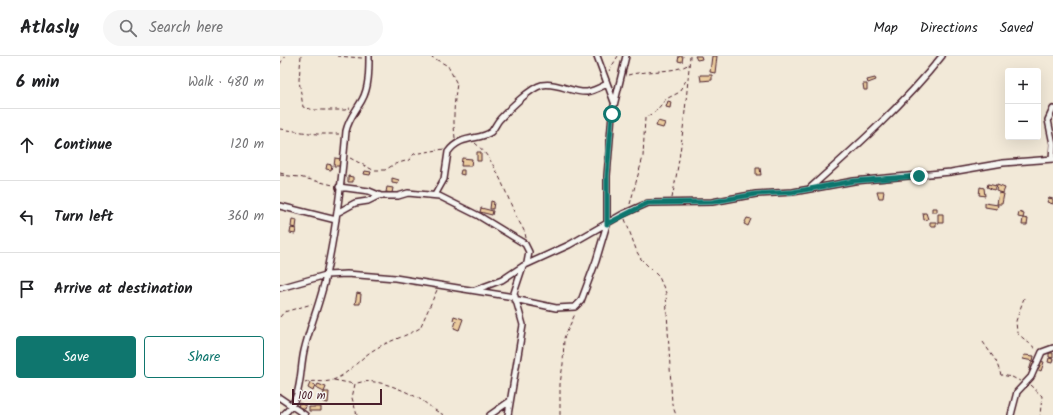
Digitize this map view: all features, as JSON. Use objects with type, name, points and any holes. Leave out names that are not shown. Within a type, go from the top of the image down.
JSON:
[{"type":"street","points":[[597,56],[615,102]]},
{"type":"street","points":[[280,288],[326,274],[347,274],[438,285],[514,298],[556,308],[578,305],[594,268],[607,224],[607,176],[612,114],[626,56]]},
{"type":"street","points":[[809,188],[891,114],[912,93],[942,56]]},
{"type":"street","points":[[282,415],[291,406],[300,386],[304,353],[326,274],[336,220],[346,134],[350,118],[360,104],[366,90],[369,57]]},
{"type":"street","points":[[435,195],[444,179],[448,152],[450,149],[468,138],[492,131],[501,118],[514,105],[542,85],[586,92],[607,84]]},
{"type":"street","points":[[474,291],[502,280],[525,264],[569,244],[623,214],[648,203],[712,202],[756,194],[793,192],[854,181],[951,172],[1003,162],[1053,159],[1053,144],[1048,120],[1053,109]]},
{"type":"street","points":[[340,187],[369,191],[382,196]]},
{"type":"street","points":[[337,213],[355,203],[382,196],[398,196],[408,193],[435,195],[446,198],[480,216],[525,244],[529,252],[514,298],[522,317],[523,325],[508,415]]},
{"type":"street","points":[[280,206],[336,220]]},
{"type":"street","points":[[1011,415],[1018,392],[1033,374],[1042,352],[1053,348]]},
{"type":"street","points":[[280,398],[305,415]]},
{"type":"street","points":[[490,415],[510,401]]},
{"type":"path","points":[[280,64],[285,56]]},
{"type":"path","points":[[301,56],[299,80],[303,107],[314,110],[345,110],[360,104]]},
{"type":"path","points":[[337,56],[369,57]]},
{"type":"path","points":[[430,56],[448,66],[457,84],[453,114],[456,145]]},
{"type":"path","points":[[604,77],[618,56]]},
{"type":"path","points":[[671,202],[684,131],[690,56]]},
{"type":"path","points":[[620,78],[638,72],[684,67],[690,64]]},
{"type":"path","points":[[629,206],[642,158],[645,118],[656,111],[666,99],[678,93],[687,79]]},
{"type":"path","points":[[280,129],[317,134],[346,134]]},
{"type":"path","points":[[468,138],[477,145],[486,157],[509,197],[516,216],[525,233],[525,244]]},
{"type":"path","points":[[343,154],[372,170],[377,171],[385,170],[395,164],[409,160],[414,154],[424,154],[435,150],[450,149]]},
{"type":"path","points":[[280,174],[340,187]]},
{"type":"path","points":[[623,214],[637,252],[641,259],[659,277],[666,293],[672,404],[676,415]]},
{"type":"path","points":[[300,386],[308,381],[324,383],[333,380],[350,371],[374,349],[420,328],[436,293],[438,285]]},
{"type":"path","points":[[1024,298],[1016,322],[1017,333],[1024,340],[1042,352]]},
{"type":"path","points":[[280,317],[284,312],[318,303]]},
{"type":"path","points":[[560,415],[560,384],[564,359],[564,338],[578,305]]},
{"type":"path","points":[[983,342],[996,361],[1001,375],[1016,378],[1042,396],[1040,415]]},
{"type":"path","points":[[333,380],[344,384],[355,384],[370,381],[405,391],[444,415]]},
{"type":"path","points":[[355,384],[352,398],[357,415]]},
{"type":"building","points":[[679,56],[683,56],[682,62],[678,61]]},
{"type":"building","points":[[695,56],[701,56],[702,59],[697,60]]},
{"type":"building","points":[[712,56],[717,56],[715,73],[710,72]]},
{"type":"building","points":[[700,75],[712,75],[712,80],[701,81]]},
{"type":"building","points":[[875,78],[876,80],[868,83],[867,80]]},
{"type":"building","points":[[863,84],[867,84],[867,90],[864,90]]},
{"type":"building","points":[[668,101],[671,102],[670,108],[666,107]]},
{"type":"building","points":[[658,121],[665,123],[663,128],[656,126]]},
{"type":"building","points":[[477,152],[481,152],[481,161],[477,161]]},
{"type":"building","points":[[335,158],[341,159],[340,166],[334,166]]},
{"type":"building","points":[[462,158],[472,159],[471,166],[461,166]]},
{"type":"building","points":[[327,164],[332,165],[331,170],[326,169]]},
{"type":"building","points":[[756,168],[760,168],[761,175],[756,175]]},
{"type":"building","points":[[461,170],[464,170],[464,175],[460,174]]},
{"type":"building","points":[[365,171],[371,172],[370,175],[364,174]]},
{"type":"building","points":[[348,176],[353,177],[353,182],[348,182]]},
{"type":"building","points":[[392,178],[399,180],[398,184],[392,183]]},
{"type":"building","points":[[988,184],[996,186],[994,190],[987,187]]},
{"type":"building","points":[[997,185],[1005,188],[1003,193],[996,191]]},
{"type":"building","points":[[387,187],[393,188],[392,193],[386,192]]},
{"type":"building","points":[[980,187],[984,188],[985,196],[979,195]]},
{"type":"building","points":[[877,191],[884,191],[883,198],[879,198]]},
{"type":"building","points":[[999,193],[1004,194],[1002,204],[997,204]]},
{"type":"building","points":[[1049,198],[1053,199],[1053,204],[1047,202]]},
{"type":"building","points":[[491,201],[494,202],[493,209],[490,209]]},
{"type":"building","points":[[985,203],[998,205],[997,209],[985,207]]},
{"type":"building","points":[[481,208],[493,211],[492,215],[480,212]]},
{"type":"building","points":[[932,208],[937,208],[937,212],[932,212]]},
{"type":"building","points":[[1019,212],[1024,214],[1023,218],[1018,217]]},
{"type":"building","points":[[923,213],[926,213],[928,219],[924,220]]},
{"type":"building","points":[[938,214],[943,214],[943,223],[938,223]]},
{"type":"building","points":[[747,218],[751,219],[748,226],[744,224]]},
{"type":"building","points":[[1023,218],[1028,219],[1027,225],[1022,225]]},
{"type":"building","points":[[292,219],[297,220],[296,228],[291,227]]},
{"type":"building","points":[[930,222],[936,222],[936,226],[930,226]]},
{"type":"building","points":[[291,228],[296,229],[295,234],[290,233]]},
{"type":"building","points":[[357,293],[361,294],[360,304],[355,304]]},
{"type":"building","points":[[454,316],[463,319],[459,330],[454,328],[456,321],[453,320]]},
{"type":"building","points":[[1049,353],[1053,353],[1053,358],[1049,357]]},
{"type":"building","points":[[1024,355],[1034,356],[1033,361],[1023,359]]},
{"type":"building","points":[[1049,358],[1053,359],[1052,363],[1048,362]]},
{"type":"building","points":[[1032,361],[1035,362],[1033,372],[1029,371]]},
{"type":"building","points":[[1039,361],[1044,362],[1041,371],[1037,369]]},
{"type":"building","points":[[310,383],[315,385],[313,391],[308,388]]},
{"type":"building","points":[[318,384],[326,387],[324,392],[316,388]]},
{"type":"building","points":[[324,392],[329,392],[328,403],[323,402]]},
{"type":"building","points":[[299,403],[306,406],[305,409],[298,407]]},
{"type":"building","points":[[309,407],[321,407],[321,411],[309,411]]},
{"type":"route","points":[[612,114],[607,176],[607,224],[623,214],[648,203],[712,202],[756,194],[793,192],[854,181],[919,176]]}]
